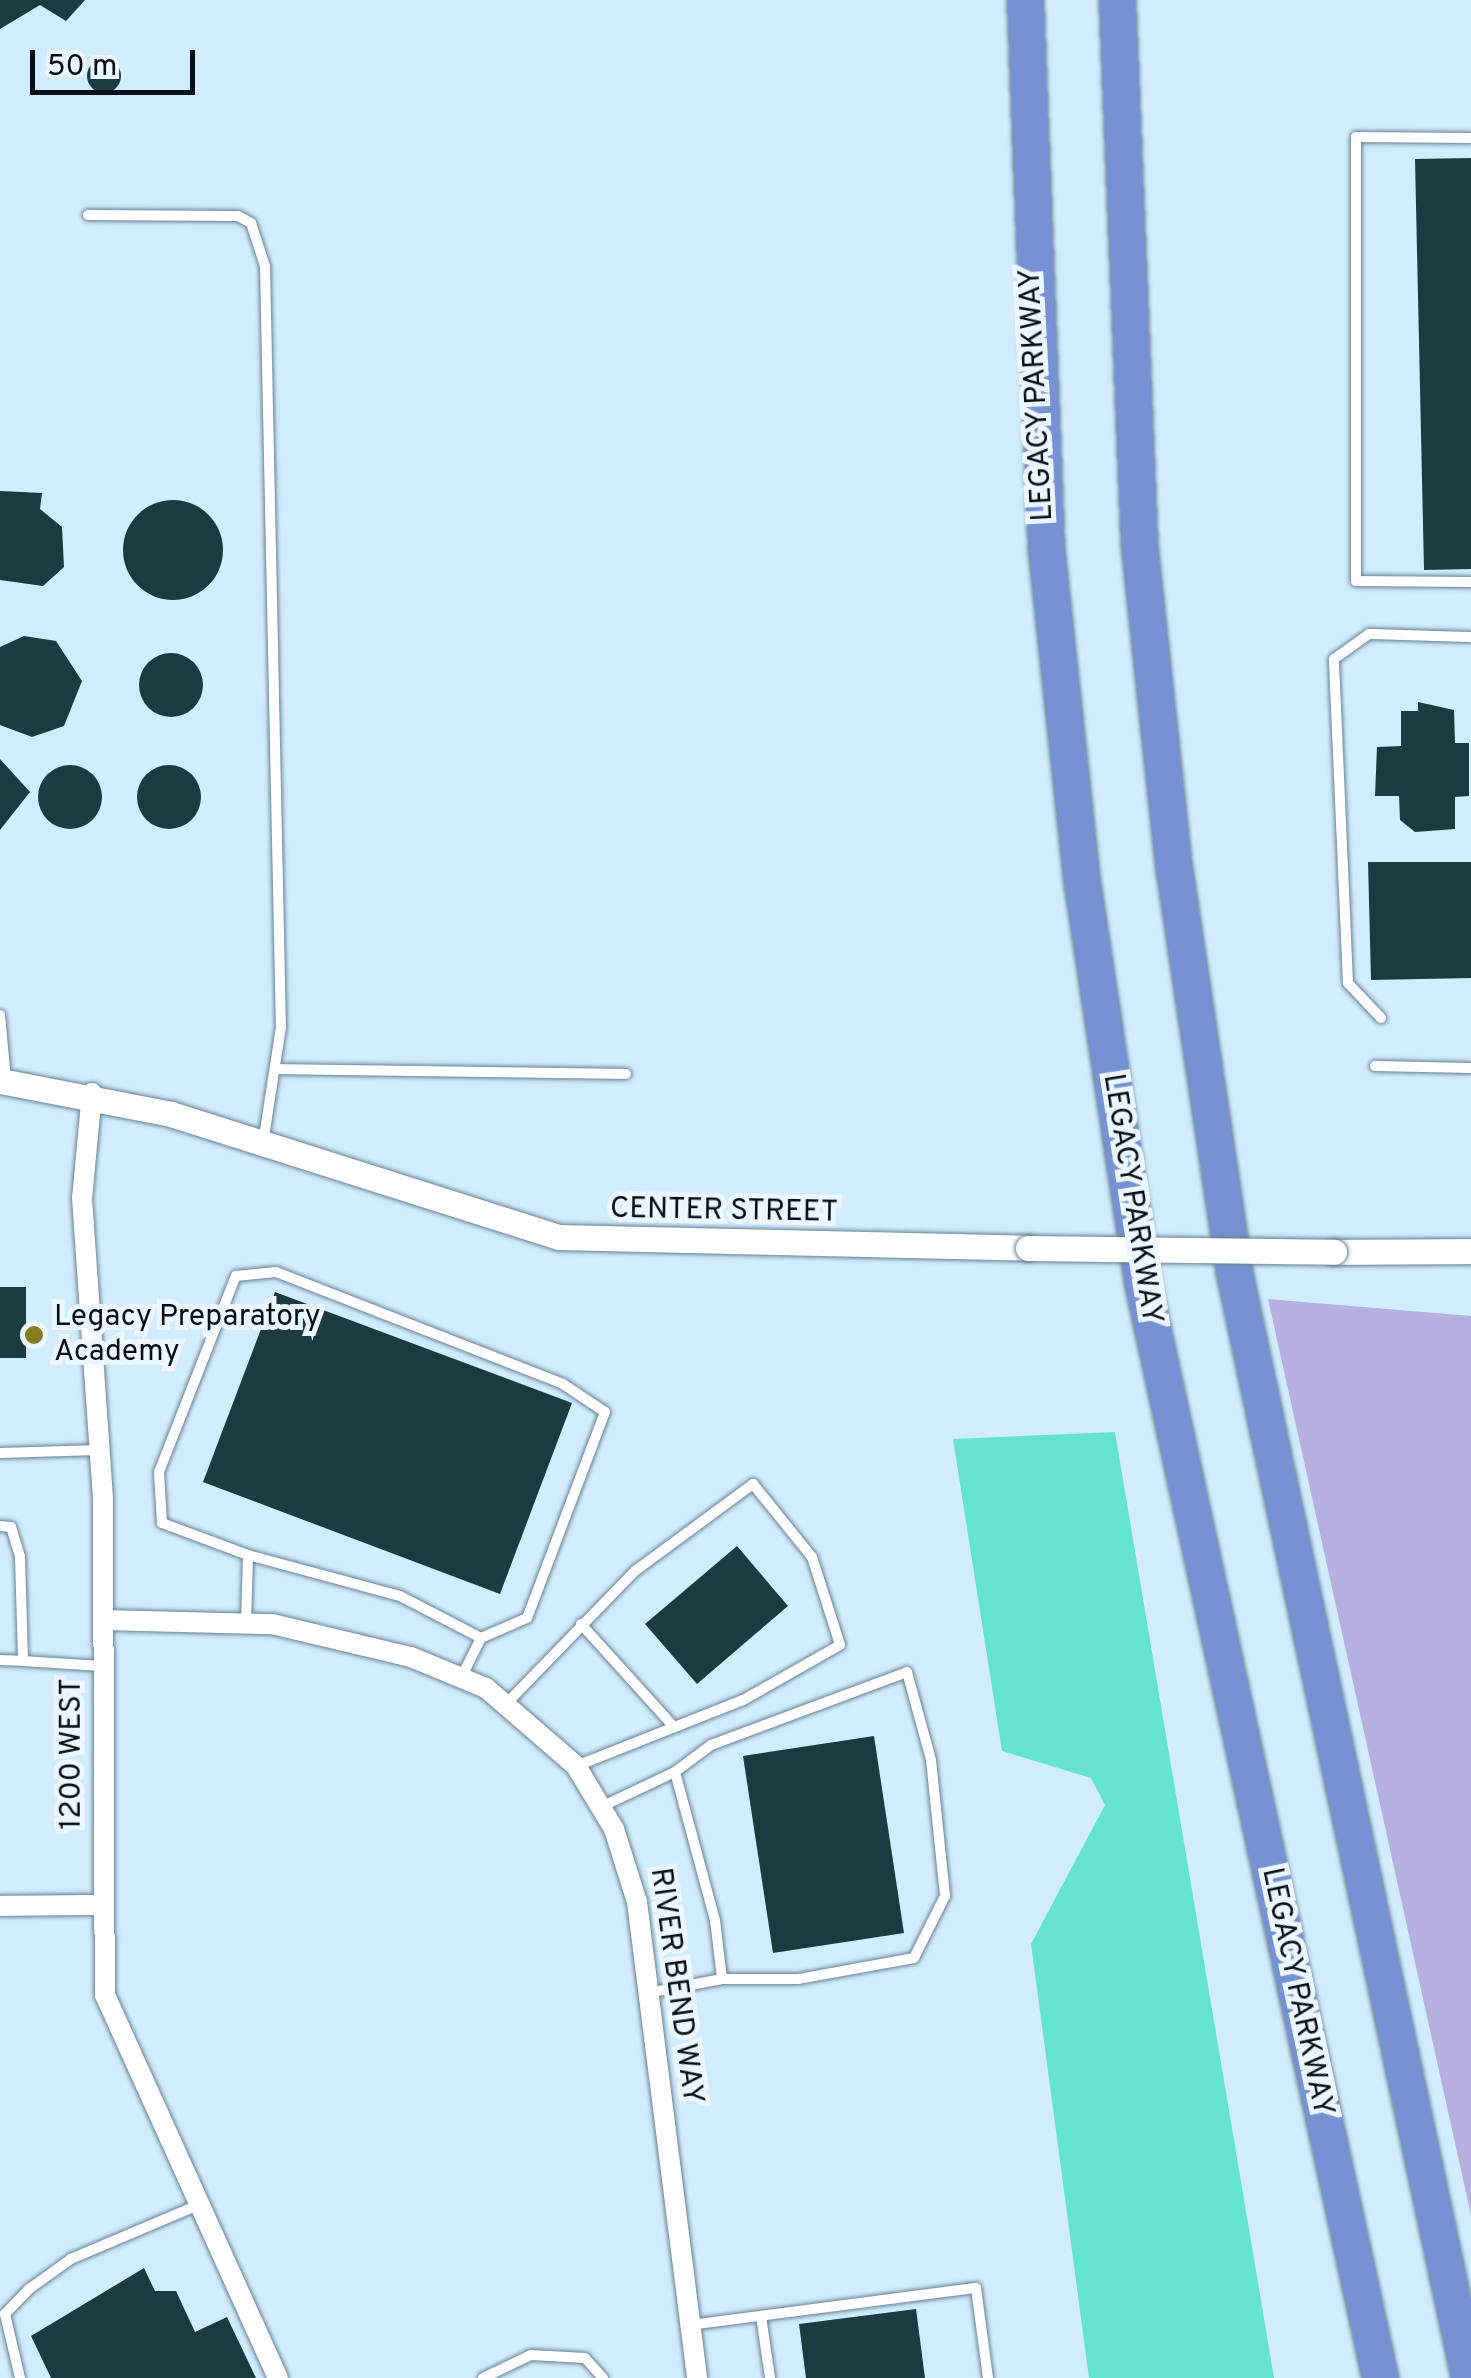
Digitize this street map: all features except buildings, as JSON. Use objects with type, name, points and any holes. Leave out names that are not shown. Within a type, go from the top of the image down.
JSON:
[{"type":"highway","name":"LEGACY PARKWAY","points":[[1025,0],[1046,548],[1088,921],[1142,1281],[1380,2378]]},
{"type":"highway","points":[[1116,0],[1139,544],[1225,1214],[1469,2378]]},
{"type":"street","name":"CENTER STREET","points":[[3,1081],[92,1093],[263,1145],[486,1221],[594,1242],[1471,1251]]},
{"type":"street","name":"1200 WEST","points":[[92,1093],[82,1198],[100,1450],[103,1905],[108,2007],[278,2378]]},
{"type":"street","name":"RIVER BEND WAY","points":[[103,1620],[246,1623],[331,1635],[462,1676],[507,1702],[576,1766],[603,1806],[632,1877],[697,2378]]},
{"type":"street","points":[[0,1906],[103,1905]]},
{"type":"lane","points":[[1471,138],[1356,137],[1356,581],[1471,582]]},
{"type":"lane","points":[[88,215],[238,216],[251,223],[266,266],[280,663],[275,1069],[263,1145]]},
{"type":"lane","points":[[1380,1018],[1348,983],[1334,659],[1368,634],[1471,637]]},
{"type":"lane","points":[[0,1015],[3,1081]]},
{"type":"lane","points":[[1375,1066],[1471,1068]]},
{"type":"lane","points":[[275,1069],[626,1074]]},
{"type":"lane","points":[[462,1676],[481,1638],[527,1618],[605,1412],[562,1384],[276,1272],[236,1276],[159,1472],[162,1523],[248,1555],[400,1596],[481,1638]]},
{"type":"lane","points":[[0,1453],[100,1450]]},
{"type":"lane","points":[[507,1702],[635,1571],[753,1484],[812,1557],[840,1645],[674,1727],[576,1766]]},
{"type":"lane","points":[[5,1527],[23,1660]]},
{"type":"lane","points":[[246,1623],[248,1555]]},
{"type":"lane","points":[[581,1624],[674,1727]]},
{"type":"lane","points":[[0,1660],[102,1666]]},
{"type":"lane","points":[[603,1806],[674,1772],[711,1744],[907,1672],[931,1760],[945,1896],[914,1958],[798,1980],[722,1979],[648,1994]]},
{"type":"lane","points":[[674,1772],[722,1979]]},
{"type":"lane","points":[[20,2378],[4,2314],[29,2289],[72,2258],[198,2206]]},
{"type":"lane","points":[[690,2325],[976,2288],[988,2378]]},
{"type":"lane","points":[[761,2316],[770,2378]]},
{"type":"lane","points":[[483,2378],[531,2355],[585,2358],[603,2378]]},
{"type":"shaded area","points":[[1268,1299],[1471,1316],[1471,2215]]},
{"type":"shaded area","points":[[1115,1432],[1274,2378],[1089,2378],[1031,1944],[1105,1805],[1091,1778],[1002,1751],[953,1439]]},
{"type":"place","name":"Legacy Preparatory Academy","points":[[34,1335]]}]
